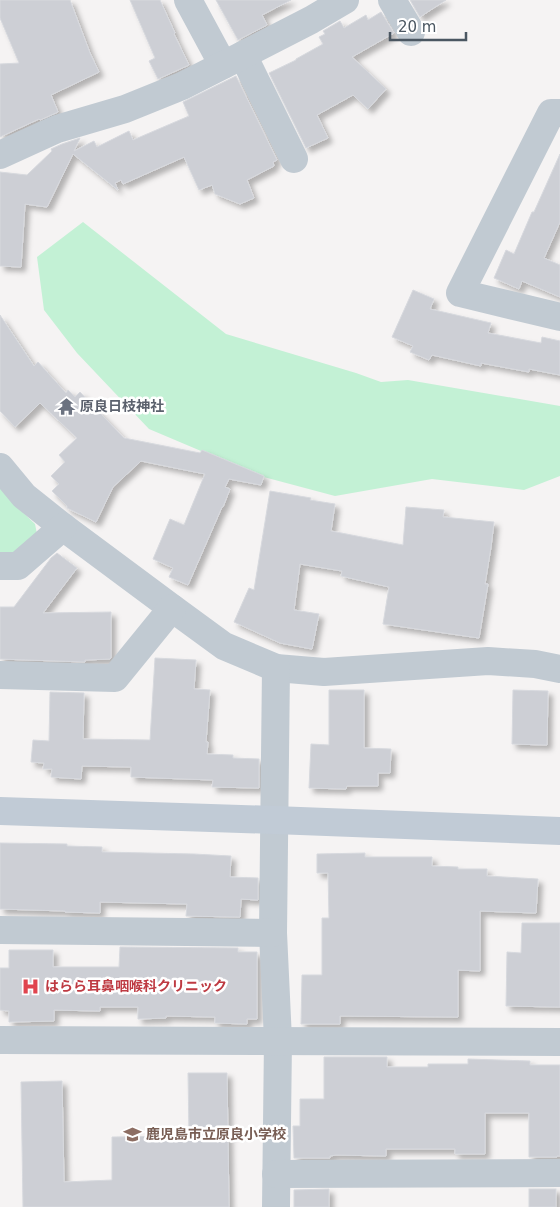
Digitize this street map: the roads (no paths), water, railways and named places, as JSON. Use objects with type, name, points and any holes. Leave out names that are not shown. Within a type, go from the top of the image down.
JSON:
[{"type":"street","points":[[188,0],[233,60],[294,159]]},
{"type":"street","points":[[0,155],[57,129],[133,106],[182,86],[311,20],[345,0]]},
{"type":"street","points":[[392,0],[411,32]]},
{"type":"street","points":[[560,113],[551,113],[460,293],[560,317]]},
{"type":"street","points":[[0,468],[24,496],[62,527],[224,646],[276,668],[324,672],[488,660],[535,664],[560,669]]},
{"type":"street","points":[[0,566],[18,566],[62,527]]},
{"type":"street","points":[[0,675],[115,678],[172,608]]},
{"type":"street","points":[[276,668],[273,933],[278,1040],[276,1207]]},
{"type":"street","points":[[0,811],[560,831]]},
{"type":"street","points":[[0,930],[273,933]]},
{"type":"street","points":[[0,1040],[560,1042]]},
{"type":"street","points":[[276,1174],[560,1173]]},
{"type":"place","name":"原良日枝神社","points":[[66,406]]},
{"type":"place","name":"はらら耳鼻咽喉科クリニック","points":[[31,986]]},
{"type":"place","name":"鹿児島市立原良小学校","points":[[132,1134]]}]
